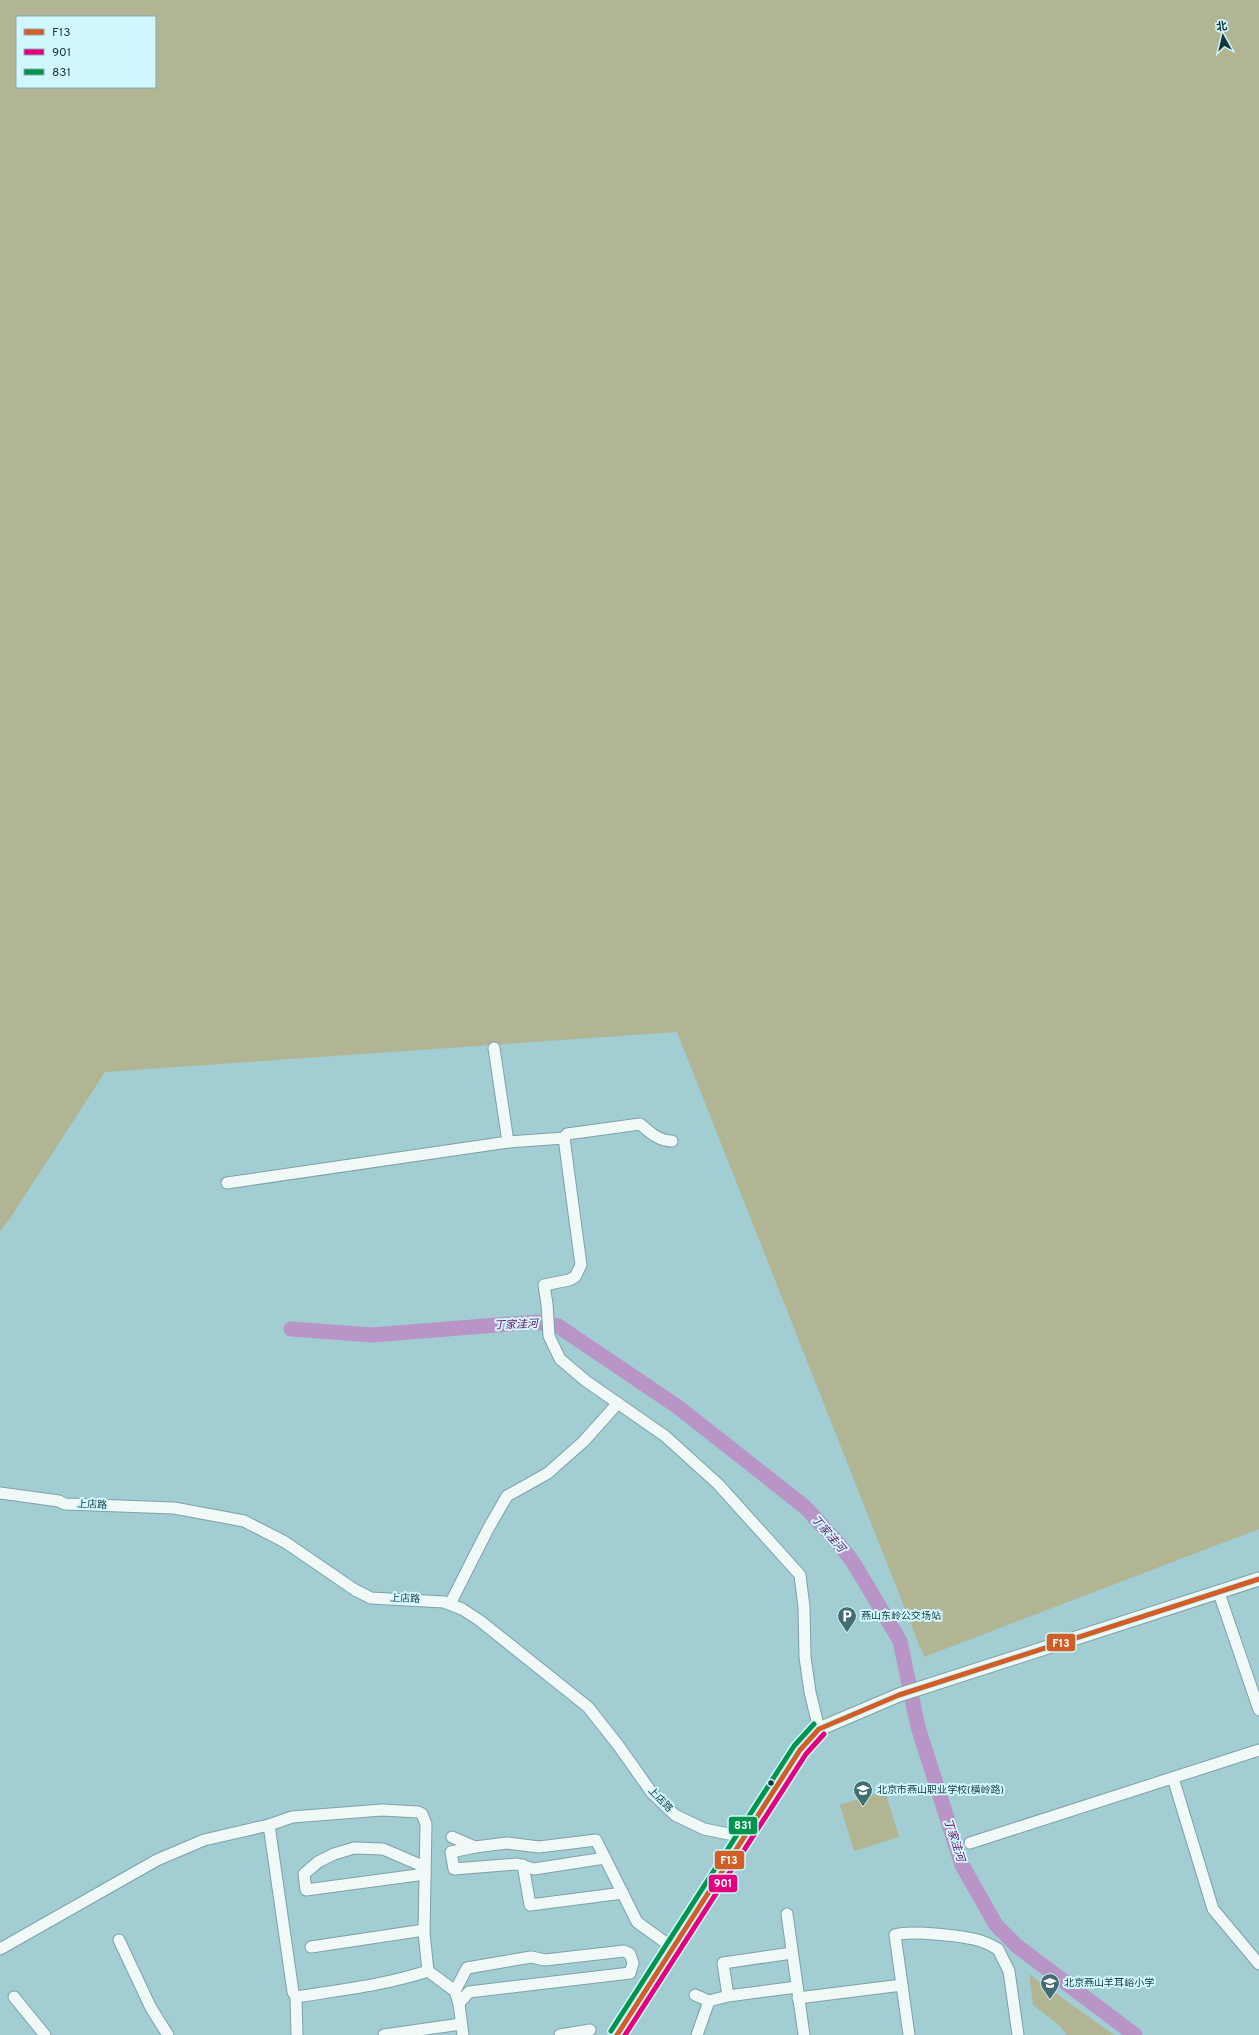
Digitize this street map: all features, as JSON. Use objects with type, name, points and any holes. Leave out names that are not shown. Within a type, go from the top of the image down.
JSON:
[{"type":"main road","points":[[618,2035],[800,1750],[819,1729],[899,1695],[1259,1579]]},
{"type":"street","points":[[494,1048],[508,1142]]},
{"type":"street","points":[[228,1183],[508,1142],[564,1138],[567,1134],[640,1124],[653,1135],[667,1141],[672,1141]]},
{"type":"street","points":[[564,1138],[580,1265],[575,1277],[569,1280],[544,1285],[548,1304],[549,1336],[560,1359],[586,1381],[665,1436],[718,1484],[800,1575],[803,1600],[805,1657],[810,1692],[819,1729]]},
{"type":"street","points":[[450,1604],[488,1529],[507,1496],[548,1473],[584,1440],[618,1403]]},
{"type":"street","name":"上店路","points":[[0,1493],[59,1500],[65,1504],[174,1508],[244,1521],[285,1542],[355,1590],[371,1598],[436,1600],[450,1604],[479,1620],[588,1707],[618,1745],[652,1793],[675,1815],[704,1828],[744,1837]]},
{"type":"street","points":[[1219,1593],[1259,1710]]},
{"type":"street","points":[[970,1843],[1259,1750]]},
{"type":"street","points":[[1173,1778],[1213,1909],[1259,1964]]},
{"type":"street","points":[[0,1949],[157,1860],[204,1840],[269,1826],[292,1817],[382,1810],[418,1812],[422,1814],[426,1824],[424,1930],[428,1971],[455,1991],[459,2003],[462,2030],[384,2035]]},
{"type":"street","points":[[269,1826],[293,1992],[296,1997],[294,2034]]},
{"type":"street","points":[[452,1837],[475,1847]]},
{"type":"street","points":[[605,1858],[534,1869],[517,1864],[454,1869],[451,1852],[508,1843],[539,1847],[596,1840],[623,1893],[637,1922],[673,1948]]},
{"type":"street","points":[[354,1848],[383,1849],[425,1870],[306,1890],[304,1874],[323,1860],[354,1848]]},
{"type":"street","points":[[523,1865],[530,1905],[623,1893]]},
{"type":"street","points":[[787,1914],[804,2035]]},
{"type":"street","points":[[311,1947],[424,1930]]},
{"type":"street","points":[[909,2035],[895,1935],[904,1932],[926,1933],[981,1941],[998,1949],[1009,1971],[1018,2035]]},
{"type":"street","points":[[119,1940],[151,2008],[168,2035]]},
{"type":"street","points":[[455,1991],[467,1968],[531,1957],[545,1960],[624,1951],[630,1954],[633,1963],[630,1973],[469,1992],[459,2003]]},
{"type":"street","points":[[728,1996],[723,1963],[792,1953]]},
{"type":"street","points":[[296,1997],[407,1978],[428,1971]]},
{"type":"street","points":[[798,1998],[902,1985]]},
{"type":"street","points":[[695,1995],[710,2001],[728,1996],[797,1987]]},
{"type":"street","points":[[14,1997],[45,2035]]},
{"type":"street","points":[[697,2035],[710,2001]]},
{"type":"street","points":[[560,2035],[590,2030]]},
{"type":"green space","points":[[0,0],[1259,0],[1259,1529],[924,1657],[677,1032],[105,1072],[11,1217],[0,1231]]},
{"type":"green space","points":[[885,1791],[899,1837],[854,1851],[840,1805]]},
{"type":"green space","name":"北京燕山羊耳峪小学","points":[[1029,1974],[1114,2035],[1067,2035],[1058,2024],[1033,2005]]},
{"type":"waterway","name":"丁家洼河","points":[[291,1329],[372,1335],[536,1322],[558,1326],[678,1407],[805,1507],[839,1544],[853,1562],[900,1641],[918,1727],[962,1865],[996,1925],[1017,1946],[1135,2035]]},
{"type":"transit line","name":"F13","points":[[617,2035],[800,1750],[819,1729],[899,1695],[1259,1579]]},
{"type":"transit line","name":"831","points":[[611,2031],[794,1746],[814,1724]]},
{"type":"transit line","name":"901","points":[[625,2035],[806,1754],[824,1734]]},
{"type":"place","name":"燕山东岭公交场站","points":[[847,1633]]},
{"type":"place","name":"北京市燕山职业学校(横岭路)","points":[[863,1807]]},
{"type":"place","name":"北京燕山羊耳峪小学","points":[[1050,2000]]}]
